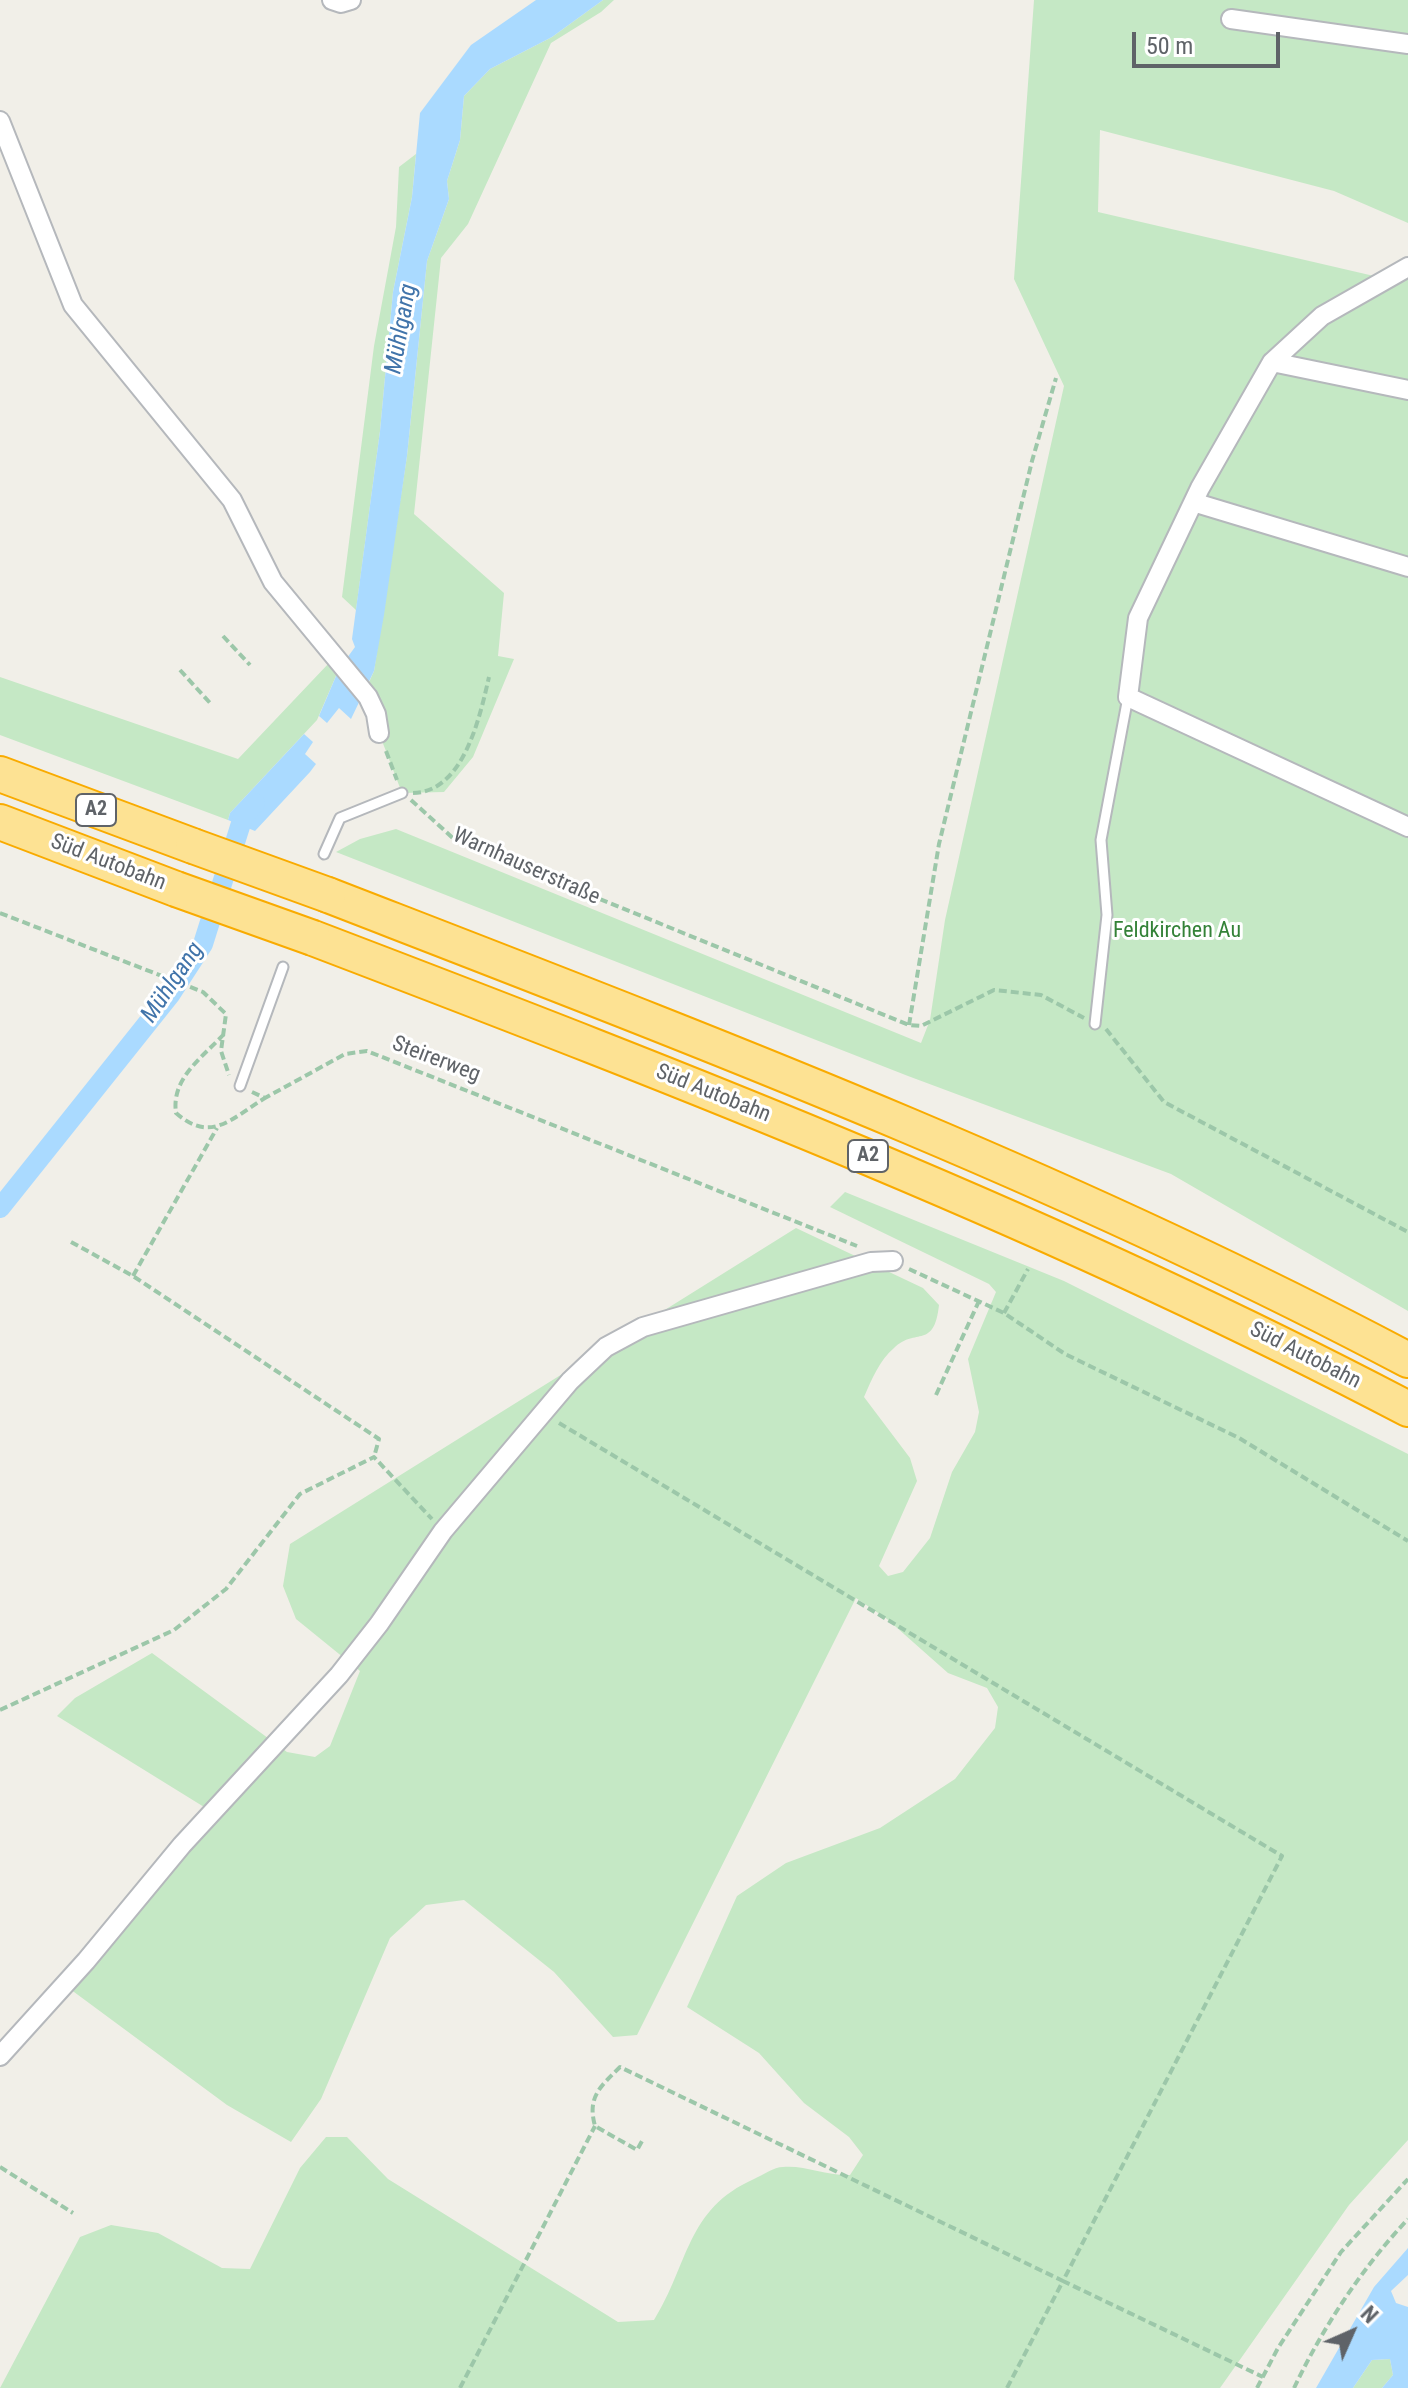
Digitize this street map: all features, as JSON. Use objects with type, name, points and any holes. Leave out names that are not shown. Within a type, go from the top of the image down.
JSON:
[{"type":"highway","name":"Süd Autobahn","points":[[0,774],[328,895],[923,1131],[1123,1219],[1408,1360]]},
{"type":"highway","name":"Süd Autobahn","points":[[0,822],[606,1050],[899,1169],[1099,1256],[1297,1350],[1408,1409]]},
{"type":"street","points":[[332,0],[351,0]]},
{"type":"street","points":[[1231,19],[1408,44]]},
{"type":"street","points":[[0,121],[73,305],[232,500],[273,582],[368,697],[379,733]]},
{"type":"street","points":[[1408,267],[1322,316],[1272,362],[1200,488],[1196,503],[1138,618],[1128,697],[1408,827]]},
{"type":"street","points":[[1272,362],[1408,390]]},
{"type":"street","points":[[1196,503],[1408,567]]},
{"type":"street","points":[[0,2056],[86,1961],[182,1845],[339,1675],[379,1624],[443,1531],[543,1412],[606,1347],[643,1327],[871,1262],[893,1261]]},
{"type":"lane","points":[[1095,1024],[1107,915],[1101,840],[1128,697]]},
{"type":"lane","points":[[324,854],[340,818],[402,793]]},
{"type":"lane","points":[[240,1086],[283,967]]},
{"type":"path","points":[[994,990],[921,1026],[909,1025],[939,844],[1032,461],[1056,378]]},
{"type":"path","points":[[223,636],[250,665]]},
{"type":"path","points":[[180,670],[211,704]]},
{"type":"path","points":[[402,793],[424,792],[442,782],[455,767],[468,747],[489,677]]},
{"type":"path","name":"Warnhauserstraße","points":[[379,733],[402,793],[455,840],[909,1025]]},
{"type":"path","points":[[0,913],[203,992],[226,1014],[226,1032],[221,1051],[224,1065],[240,1086],[265,1098]]},
{"type":"path","points":[[219,1126],[212,1129],[191,1126],[176,1113],[173,1096],[181,1080],[226,1032]]},
{"type":"path","name":"Steirerweg","points":[[219,1126],[345,1054],[367,1051],[840,1239]]},
{"type":"path","points":[[1164,1102],[1408,1232]]},
{"type":"path","points":[[133,1276],[219,1126]]},
{"type":"path","points":[[0,1710],[174,1630],[226,1589],[300,1494],[374,1457],[379,1439],[133,1276],[71,1242]]},
{"type":"path","points":[[893,1261],[1004,1313],[1065,1354],[1239,1438],[1408,1541]]},
{"type":"path","points":[[1004,1313],[1028,1269]]},
{"type":"path","points":[[936,1395],[979,1301]]},
{"type":"path","points":[[543,1412],[1282,1856],[1007,2388]]},
{"type":"path","points":[[374,1457],[443,1531]]},
{"type":"path","points":[[460,2388],[595,2126],[590,2108],[595,2095],[620,2067],[1263,2377]]},
{"type":"path","points":[[595,2126],[637,2150],[642,2141]]},
{"type":"path","points":[[0,2167],[73,2213]]},
{"type":"path","points":[[1257,2388],[1341,2252],[1408,2179]]},
{"type":"path","points":[[1294,2388],[1308,2359],[1375,2254],[1408,2219]]},
{"type":"green space","points":[[603,0],[614,0],[601,12],[551,43],[468,224],[441,258],[414,514],[504,593],[498,656],[514,659],[473,757],[444,792],[402,793],[366,689],[374,671],[407,456],[427,261],[449,199],[447,181],[460,140],[464,96],[490,69],[552,37]]},
{"type":"green space","name":"Feldkirchen Au","points":[[1034,0],[1408,0],[1408,223],[1334,191],[1100,130],[1098,212],[1374,276],[1408,256],[1408,1311],[1171,1174],[908,1076],[336,852],[360,839],[396,829],[921,1043],[930,1020],[945,920],[1064,386],[1014,279]]},
{"type":"green space","points":[[416,154],[412,197],[393,292],[380,431],[356,610],[342,597],[374,346],[396,227],[399,167]]},
{"type":"green space","points":[[329,663],[339,669],[317,720],[230,813],[228,820],[0,735],[0,677],[238,759]]},
{"type":"green space","points":[[845,1192],[1064,1281],[1408,1454],[1408,2140],[1349,2205],[1220,2388],[0,2388],[80,2237],[111,2225],[158,2233],[222,2268],[250,2269],[300,2168],[326,2137],[347,2137],[388,2179],[618,2322],[654,2320],[702,2222],[732,2191],[780,2167],[850,2175],[863,2155],[849,2137],[804,2103],[759,2053],[687,2007],[737,1896],[786,1863],[880,1828],[955,1779],[995,1728],[998,1707],[987,1688],[948,1673],[887,1619],[856,1598],[637,2035],[613,2037],[554,1972],[464,1900],[426,1905],[390,1938],[321,2099],[291,2142],[227,2105],[70,1989],[217,1815],[57,1716],[75,1698],[152,1653],[287,1752],[315,1757],[330,1746],[360,1671],[296,1619],[283,1586],[290,1544],[796,1228],[923,1288],[939,1305],[933,1328],[923,1336],[902,1342],[889,1353],[876,1371],[864,1397],[910,1458],[917,1481],[879,1566],[888,1576],[903,1572],[930,1538],[952,1472],[975,1432],[979,1412],[968,1359],[996,1292],[989,1284],[830,1207]]},
{"type":"green space","points":[[1390,2359],[1393,2375],[1382,2388],[1353,2388],[1372,2360]]},
{"type":"water","name":"Mühlgang","points":[[536,0],[603,0],[552,37],[490,69],[464,96],[460,140],[447,181],[449,199],[427,261],[407,456],[374,671],[351,719],[339,708],[327,723],[319,716],[339,669],[355,647],[352,639],[380,431],[393,292],[412,197],[420,113],[471,45]]},
{"type":"water","points":[[304,734],[313,742],[305,754],[316,764],[310,772],[255,831],[228,820],[230,813]]},
{"type":"water","points":[[1408,2248],[1408,2275],[1391,2291],[1396,2303],[1408,2307],[1408,2388],[1382,2388],[1393,2375],[1390,2359],[1372,2360],[1353,2388],[1316,2388],[1374,2287]]},
{"type":"waterway","name":"Mühlgang","points":[[0,1208],[170,995],[203,944],[243,817],[255,803]]}]
